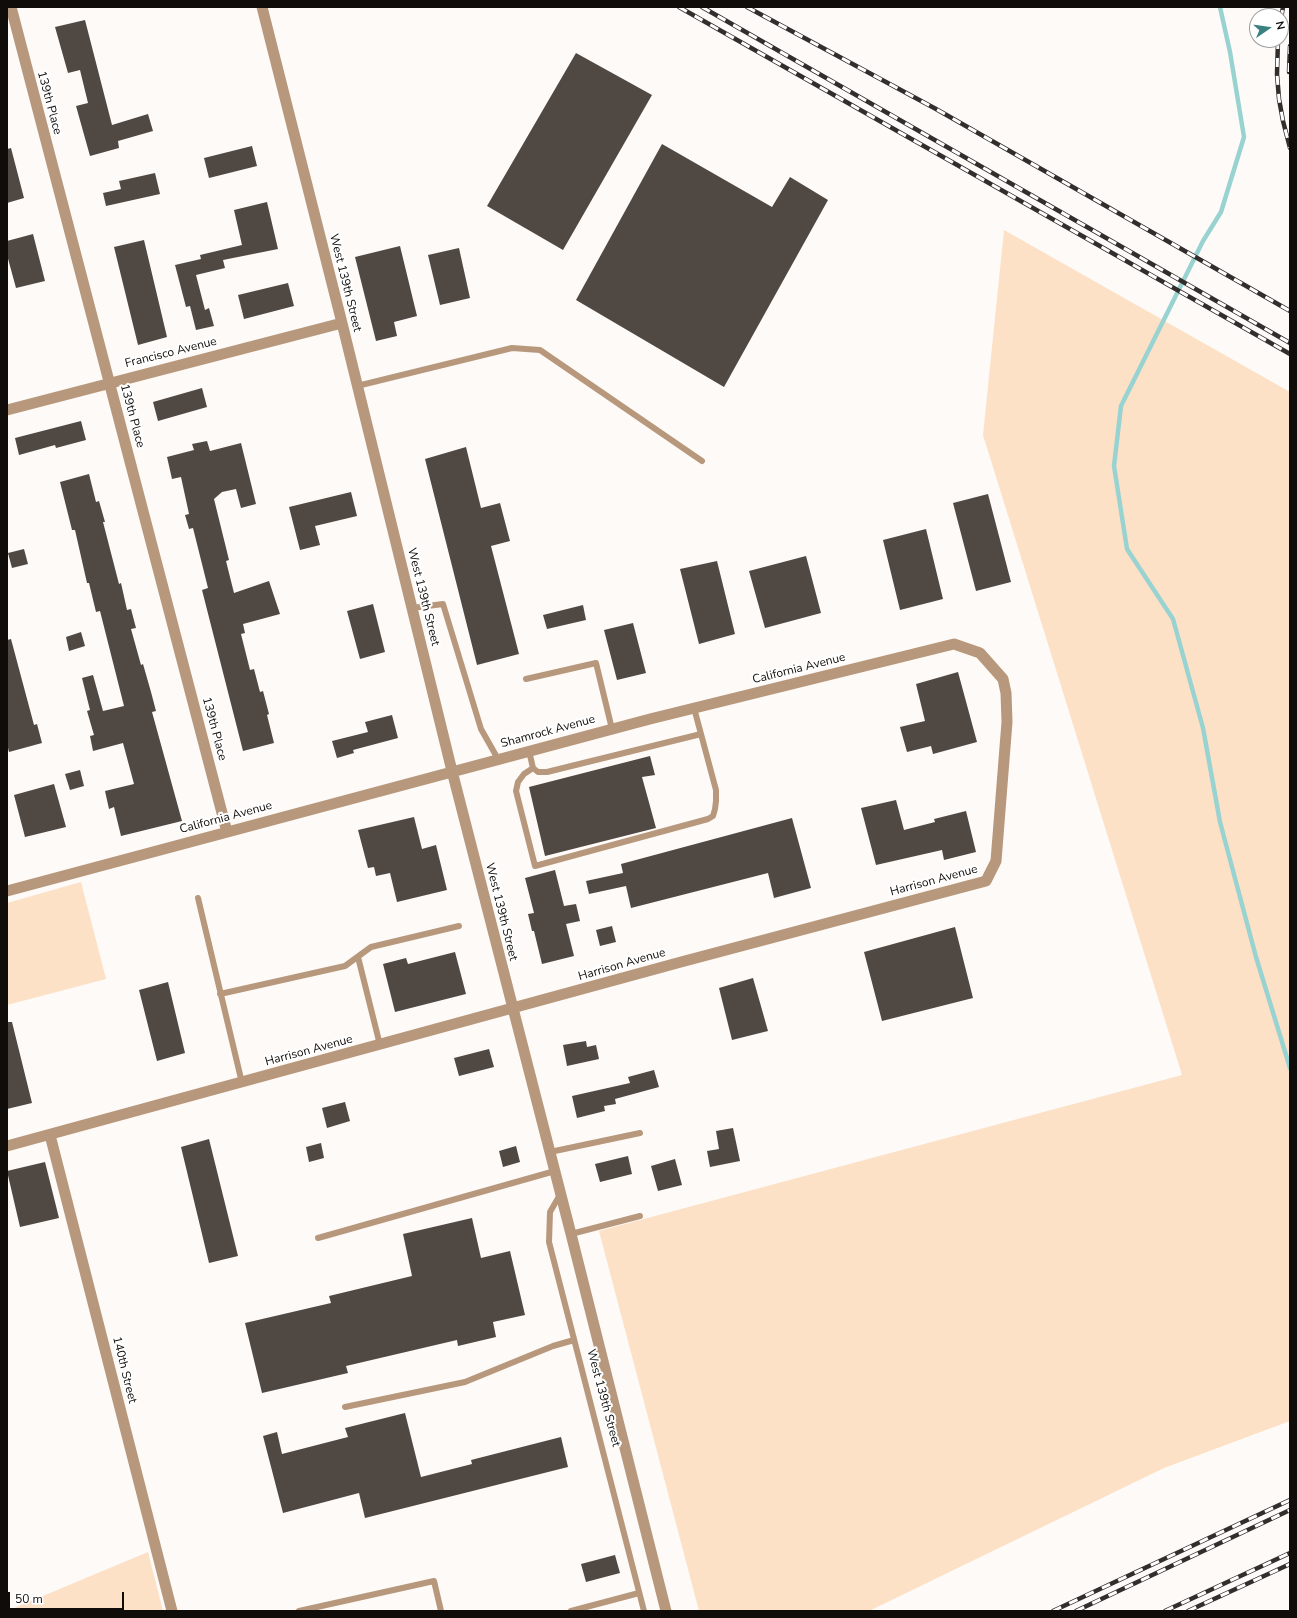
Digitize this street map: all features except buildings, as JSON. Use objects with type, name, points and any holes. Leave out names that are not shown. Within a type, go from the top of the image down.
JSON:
[{"type":"street","name":"139th Place","points":[[11,7],[227,832]]},
{"type":"street","name":"West 139th Street","points":[[262,7],[342,323],[452,771],[512,1009],[561,1193],[666,1611]]},
{"type":"street","name":"Francisco Avenue","points":[[7,410],[110,382],[342,323]]},
{"type":"street","name":"California Avenue","points":[[650,719],[954,644]]},
{"type":"street","name":"Harrison Avenue","points":[[7,1146],[50,1136],[697,958],[986,881],[996,861],[1008,722],[1006,693],[1003,679],[980,653],[954,644]]},
{"type":"street","name":"Shamrock Avenue","points":[[452,771],[650,719]]},
{"type":"street","name":"California Avenue","points":[[7,891],[452,771]]},
{"type":"street","name":"140th Street","points":[[50,1136],[172,1611]]},
{"type":"lane","points":[[357,386],[512,348],[540,350],[702,461]]},
{"type":"lane","points":[[412,608],[443,604],[481,729],[498,759]]},
{"type":"lane","points":[[526,679],[596,663],[612,729]]},
{"type":"lane","points":[[533,768],[524,774],[518,782],[516,791],[535,866],[708,819],[712,816],[716,809],[716,790],[694,708]]},
{"type":"lane","points":[[529,751],[533,768],[538,772],[547,772],[700,734]]},
{"type":"lane","points":[[198,898],[242,1083]]},
{"type":"lane","points":[[220,994],[345,966],[372,947],[459,926]]},
{"type":"lane","points":[[358,956],[380,1045]]},
{"type":"lane","points":[[550,1152],[640,1133]]},
{"type":"lane","points":[[318,1238],[555,1171]]},
{"type":"lane","name":"West 139th Street","points":[[561,1193],[550,1212],[549,1242],[644,1611]]},
{"type":"lane","points":[[571,1234],[640,1216]]},
{"type":"lane","points":[[345,1407],[465,1382],[553,1346],[574,1340]]},
{"type":"lane","points":[[299,1611],[434,1581],[441,1611]]},
{"type":"lane","points":[[571,1611],[639,1593]]},
{"type":"shaded area","points":[[1004,230],[1290,392],[1290,1421],[1164,1468],[869,1611],[699,1611],[599,1231],[1182,1075],[983,435]]},
{"type":"shaded area","points":[[81,882],[106,979],[7,1005],[7,903]]},
{"type":"shaded area","points":[[148,1552],[163,1611],[7,1611]]},
{"type":"waterway","points":[[1220,7],[1230,52],[1244,137],[1221,212],[1203,241],[1121,406],[1114,466],[1127,549],[1173,619],[1203,728],[1220,822],[1256,957],[1290,1068]]},
{"type":"railway","points":[[679,7],[1290,354]]},
{"type":"railway","points":[[702,7],[1290,343]]},
{"type":"railway","points":[[747,7],[936,109],[1290,311]]},
{"type":"railway","points":[[1289,72],[1290,46]]},
{"type":"railway","points":[[1278,48],[1277,74],[1279,99],[1290,148]]},
{"type":"railway","points":[[1053,1611],[1290,1500]]},
{"type":"railway","points":[[1076,1611],[1290,1510]]},
{"type":"railway","points":[[1165,1611],[1290,1553]]},
{"type":"railway","points":[[1188,1611],[1290,1564]]}]
